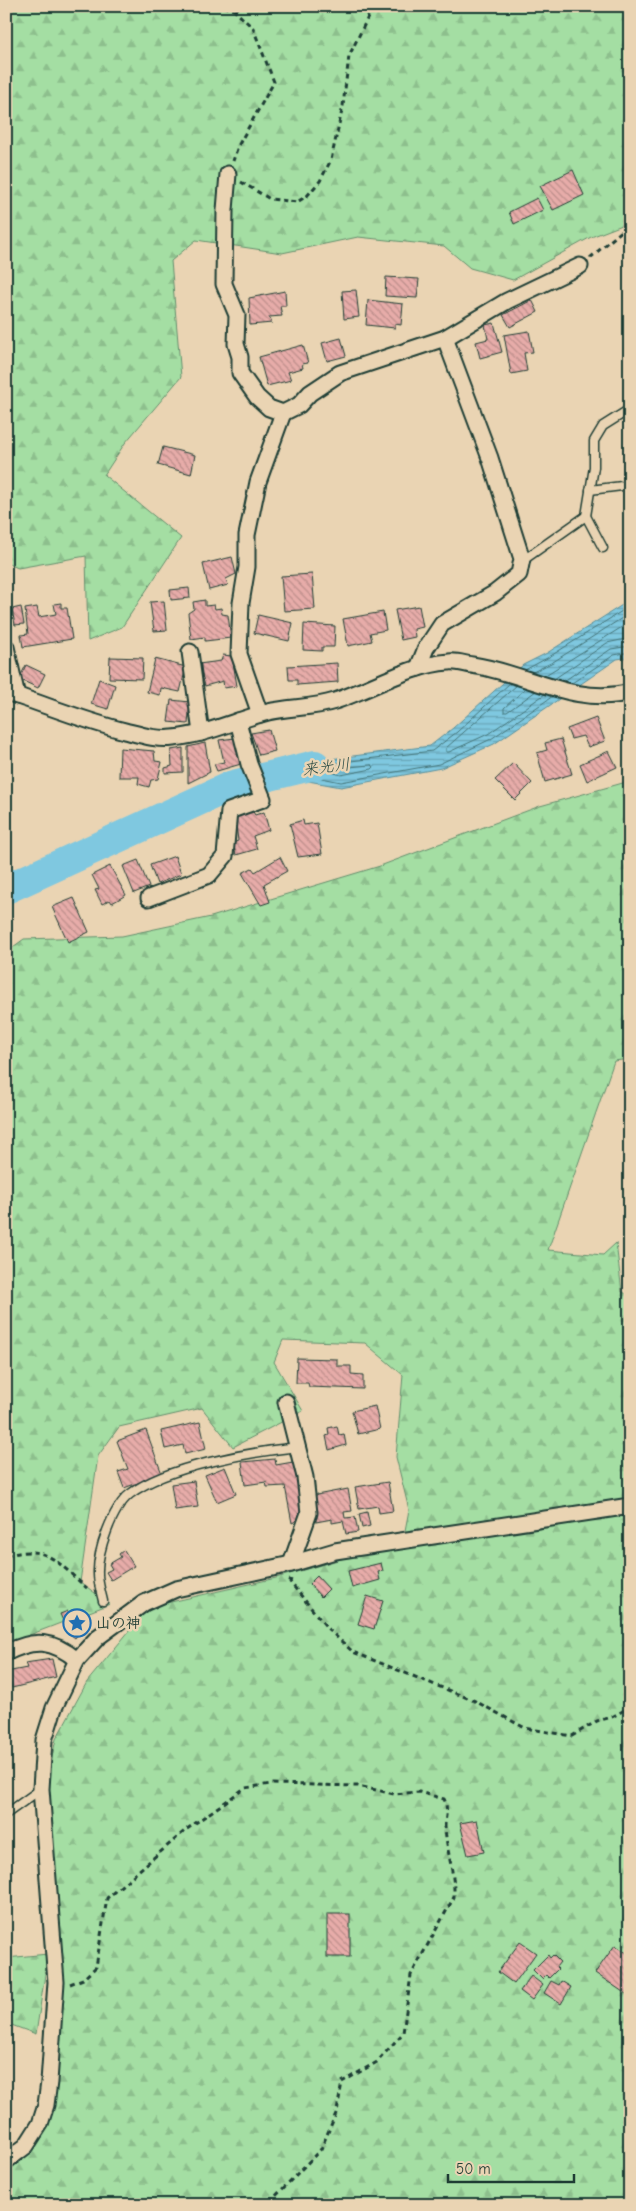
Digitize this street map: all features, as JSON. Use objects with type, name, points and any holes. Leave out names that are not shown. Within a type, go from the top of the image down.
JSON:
[{"type":"street","points":[[228,174],[225,210],[224,284],[237,315],[236,344],[240,357],[240,373],[257,397],[269,408],[283,413]]},
{"type":"street","points":[[260,714],[239,654],[241,603],[247,567],[247,535],[258,482],[283,413],[299,405],[310,393],[340,373],[445,338],[507,301],[580,266]]},
{"type":"street","points":[[418,668],[426,648],[442,624],[495,593],[518,574],[522,561],[490,458],[445,338]]},
{"type":"street","points":[[6,647],[11,694],[93,723],[148,737],[172,738],[201,733],[277,710],[318,706],[360,693],[418,668],[450,662],[490,668],[588,696],[620,695],[630,692]]},
{"type":"street","points":[[190,652],[201,733]]},
{"type":"street","points":[[149,898],[209,875],[225,856],[229,811],[262,799],[249,764],[238,721]]},
{"type":"street","points":[[286,1402],[306,1477],[309,1513],[291,1564]]},
{"type":"street","points":[[6,2161],[26,2146],[40,2124],[46,2105],[49,2082],[55,1989],[52,1905],[41,1789],[44,1740],[54,1708],[77,1660],[98,1637],[144,1604],[176,1589],[291,1564],[335,1551],[630,1506]]},
{"type":"street","points":[[6,1652],[32,1643],[47,1643],[68,1653],[77,1660]]},
{"type":"lane","points":[[604,548],[586,516],[594,467],[594,441],[603,426],[630,409]]},
{"type":"lane","points":[[590,490],[630,485]]},
{"type":"lane","points":[[522,561],[586,516]]},
{"type":"lane","points":[[103,1601],[98,1573],[102,1543],[116,1510],[129,1495],[160,1478],[192,1467],[260,1451],[298,1447]]},
{"type":"lane","points":[[6,1814],[41,1789]]},
{"type":"path","points":[[224,6],[236,11],[253,28],[274,82],[238,146],[228,174],[270,198],[297,202],[307,196],[320,181],[331,160],[343,106],[349,56],[370,13],[378,6]]},
{"type":"path","points":[[236,11],[240,6]]},
{"type":"path","points":[[580,266],[630,224]]},
{"type":"path","points":[[6,1556],[24,1551],[39,1551],[57,1562],[103,1601]]},
{"type":"path","points":[[291,1564],[290,1582],[328,1629],[353,1652],[475,1700],[525,1728],[572,1736],[630,1707]]},
{"type":"path","points":[[55,1989],[83,1979],[96,1967],[106,1898],[187,1829],[245,1788],[271,1784],[358,1786],[394,1794],[419,1792],[444,1800],[448,1806],[445,1824],[448,1856],[454,1884],[454,1897],[411,1975],[403,2033],[377,2062],[342,2082],[337,2111],[320,2149],[267,2205]]},
{"type":"green space","points":[[6,6],[630,6],[630,222],[591,237],[513,280],[470,268],[444,246],[358,237],[282,253],[196,240],[171,261],[181,377],[125,443],[104,475],[181,538],[122,627],[88,641],[86,556],[18,568],[6,563]]},
{"type":"green space","points":[[630,781],[630,1059],[614,1061],[548,1250],[603,1255],[616,1243],[622,1292],[630,1295],[630,2205],[6,2205],[6,2160],[46,2121],[52,1945],[40,1812],[56,1739],[87,1682],[149,1607],[276,1578],[403,1541],[409,1510],[396,1457],[403,1375],[365,1343],[283,1340],[274,1362],[303,1411],[233,1447],[202,1408],[119,1427],[98,1456],[80,1582],[110,1604],[6,1644],[6,952],[24,939],[122,936],[211,917],[380,866],[540,806]]},
{"type":"green space","points":[[48,1954],[36,2034],[6,2023],[6,1958]]},
{"type":"water","points":[[630,600],[630,657],[617,659],[494,744],[441,768],[341,787],[275,775],[284,765],[430,746],[453,728],[523,665],[547,653]]},
{"type":"building","points":[[573,170],[584,195],[553,210],[540,186]]},
{"type":"building","points":[[537,198],[543,210],[514,224],[509,212]]},
{"type":"building","points":[[386,277],[419,279],[417,298],[385,296]]},
{"type":"building","points":[[356,290],[359,317],[344,319],[342,291]]},
{"type":"building","points":[[285,291],[286,306],[280,306],[282,316],[269,317],[272,323],[250,325],[249,298]]},
{"type":"building","points":[[368,300],[403,304],[401,325],[395,324],[395,328],[366,325]]},
{"type":"building","points":[[532,300],[538,312],[510,327],[503,315]]},
{"type":"building","points":[[494,323],[502,352],[480,358],[476,342],[488,339],[485,325]]},
{"type":"building","points":[[529,331],[533,352],[524,353],[527,371],[511,374],[504,335]]},
{"type":"building","points":[[341,338],[346,356],[327,361],[322,343]]},
{"type":"building","points":[[303,345],[308,363],[302,364],[303,368],[288,372],[291,380],[267,386],[259,357]]},
{"type":"building","points":[[163,447],[195,455],[191,474],[158,465]]},
{"type":"building","points":[[232,557],[236,574],[226,579],[228,585],[209,590],[203,564]]},
{"type":"building","points":[[312,574],[315,609],[284,611],[281,576]]},
{"type":"building","points":[[189,588],[190,598],[171,600],[170,590]]},
{"type":"building","points":[[205,600],[205,606],[214,605],[215,609],[221,608],[222,614],[228,615],[231,638],[205,641],[205,637],[191,639],[188,613],[194,609],[193,602]]},
{"type":"building","points":[[164,601],[167,630],[154,631],[150,602]]},
{"type":"building","points":[[61,603],[61,608],[67,608],[72,639],[23,647],[21,635],[28,634],[25,609],[37,607],[39,617],[56,614],[54,604]]},
{"type":"building","points":[[419,606],[423,627],[414,629],[415,637],[401,640],[395,610]]},
{"type":"building","points":[[21,607],[24,624],[15,625],[12,609]]},
{"type":"building","points":[[383,612],[386,630],[370,633],[372,641],[348,646],[343,619]]},
{"type":"building","points":[[258,615],[293,623],[289,641],[254,633]]},
{"type":"building","points":[[304,624],[335,626],[334,647],[322,647],[322,651],[303,650]]},
{"type":"building","points":[[223,655],[232,656],[237,686],[224,688],[223,681],[205,686],[199,664],[221,661]]},
{"type":"building","points":[[110,657],[143,658],[142,679],[109,678]]},
{"type":"building","points":[[155,659],[186,667],[180,692],[161,688],[160,695],[147,692]]},
{"type":"building","points":[[337,663],[338,682],[297,685],[297,680],[289,680],[288,666]]},
{"type":"building","points":[[26,665],[45,674],[38,688],[19,679]]},
{"type":"building","points":[[99,679],[115,685],[108,709],[91,704]]},
{"type":"building","points":[[171,700],[190,702],[188,724],[168,722]]},
{"type":"building","points":[[596,718],[605,741],[588,747],[583,736],[571,739],[567,729]]},
{"type":"building","points":[[269,730],[275,751],[259,755],[251,733]]},
{"type":"building","points":[[235,738],[241,764],[217,771],[214,764],[224,762],[219,740]]},
{"type":"building","points":[[561,739],[572,774],[545,782],[537,753],[547,750],[545,743]]},
{"type":"building","points":[[205,743],[210,772],[188,783],[188,747]]},
{"type":"building","points":[[120,748],[154,751],[155,761],[162,762],[158,779],[151,780],[149,787],[138,784],[139,777],[119,777]]},
{"type":"building","points":[[183,748],[183,772],[165,773],[165,768],[172,766],[171,750]]},
{"type":"building","points":[[609,751],[617,767],[587,781],[580,764]]},
{"type":"building","points":[[513,763],[532,783],[515,800],[495,780]]},
{"type":"building","points":[[252,810],[255,815],[264,812],[269,830],[253,836],[257,849],[236,855],[233,843],[238,841],[235,816]]},
{"type":"building","points":[[303,820],[304,825],[317,823],[322,854],[298,857],[290,824]]},
{"type":"building","points":[[175,856],[181,874],[157,884],[150,865]]},
{"type":"building","points":[[280,857],[287,871],[264,884],[270,902],[261,905],[242,873],[252,868],[255,872]]},
{"type":"building","points":[[138,860],[149,887],[134,893],[123,866]]},
{"type":"building","points":[[110,866],[126,895],[112,903],[110,900],[102,904],[95,890],[99,889],[92,875]]},
{"type":"building","points":[[74,898],[89,932],[68,942],[52,907]]},
{"type":"building","points":[[297,1358],[337,1359],[337,1366],[351,1366],[351,1374],[363,1375],[363,1389],[309,1387],[308,1383],[296,1383]]},
{"type":"building","points":[[375,1406],[380,1429],[358,1434],[352,1411]]},
{"type":"building","points":[[200,1422],[206,1449],[185,1454],[183,1445],[165,1449],[161,1431]]},
{"type":"building","points":[[337,1426],[339,1435],[344,1434],[346,1445],[329,1450],[326,1436],[329,1435],[328,1428]]},
{"type":"building","points":[[146,1430],[162,1474],[124,1488],[118,1472],[128,1469],[117,1441]]},
{"type":"building","points":[[275,1459],[276,1465],[293,1462],[302,1505],[298,1520],[292,1523],[285,1486],[267,1487],[266,1482],[245,1485],[242,1462]]},
{"type":"building","points":[[225,1467],[236,1494],[217,1502],[205,1475]]},
{"type":"building","points":[[194,1481],[198,1507],[175,1510],[171,1484]]},
{"type":"building","points":[[388,1482],[393,1511],[379,1513],[378,1506],[359,1509],[355,1487]]},
{"type":"building","points":[[348,1489],[352,1511],[344,1512],[345,1518],[355,1517],[358,1532],[346,1534],[343,1521],[332,1523],[332,1519],[316,1522],[311,1496]]},
{"type":"building","points":[[367,1512],[370,1526],[362,1528],[359,1514]]},
{"type":"building","points":[[124,1550],[134,1566],[111,1580],[106,1572],[112,1569],[109,1564],[121,1557],[119,1554]]},
{"type":"building","points":[[381,1563],[383,1571],[378,1572],[380,1580],[352,1588],[348,1571]]},
{"type":"building","points":[[317,1576],[329,1589],[321,1597],[309,1584]]},
{"type":"building","points":[[367,1596],[383,1601],[374,1629],[358,1624]]},
{"type":"building","points":[[68,1611],[72,1620],[64,1623],[60,1614]]},
{"type":"building","points":[[75,1618],[85,1625],[75,1638],[65,1630]]},
{"type":"building","points":[[52,1659],[56,1677],[12,1688],[6,1672],[27,1668],[25,1663]]},
{"type":"building","points":[[477,1820],[484,1852],[468,1855],[460,1823]]},
{"type":"building","points":[[327,1914],[350,1914],[350,1957],[327,1957]]},
{"type":"building","points":[[520,1942],[536,1953],[514,1984],[498,1972]]},
{"type":"building","points":[[615,1945],[630,1955],[630,1989],[626,1994],[595,1973]]},
{"type":"building","points":[[548,1955],[550,1958],[553,1955],[560,1962],[556,1967],[558,1969],[549,1978],[546,1975],[542,1979],[533,1970]]},
{"type":"building","points":[[531,1976],[543,1985],[532,2000],[520,1991]]},
{"type":"building","points":[[551,1981],[559,1985],[561,1981],[571,1987],[561,2004],[544,1993]]},
{"type":"waterway","name":"来光川","points":[[6,889],[233,785],[315,765]]},
{"type":"place","name":"山の神","points":[[77,1623]]}]
